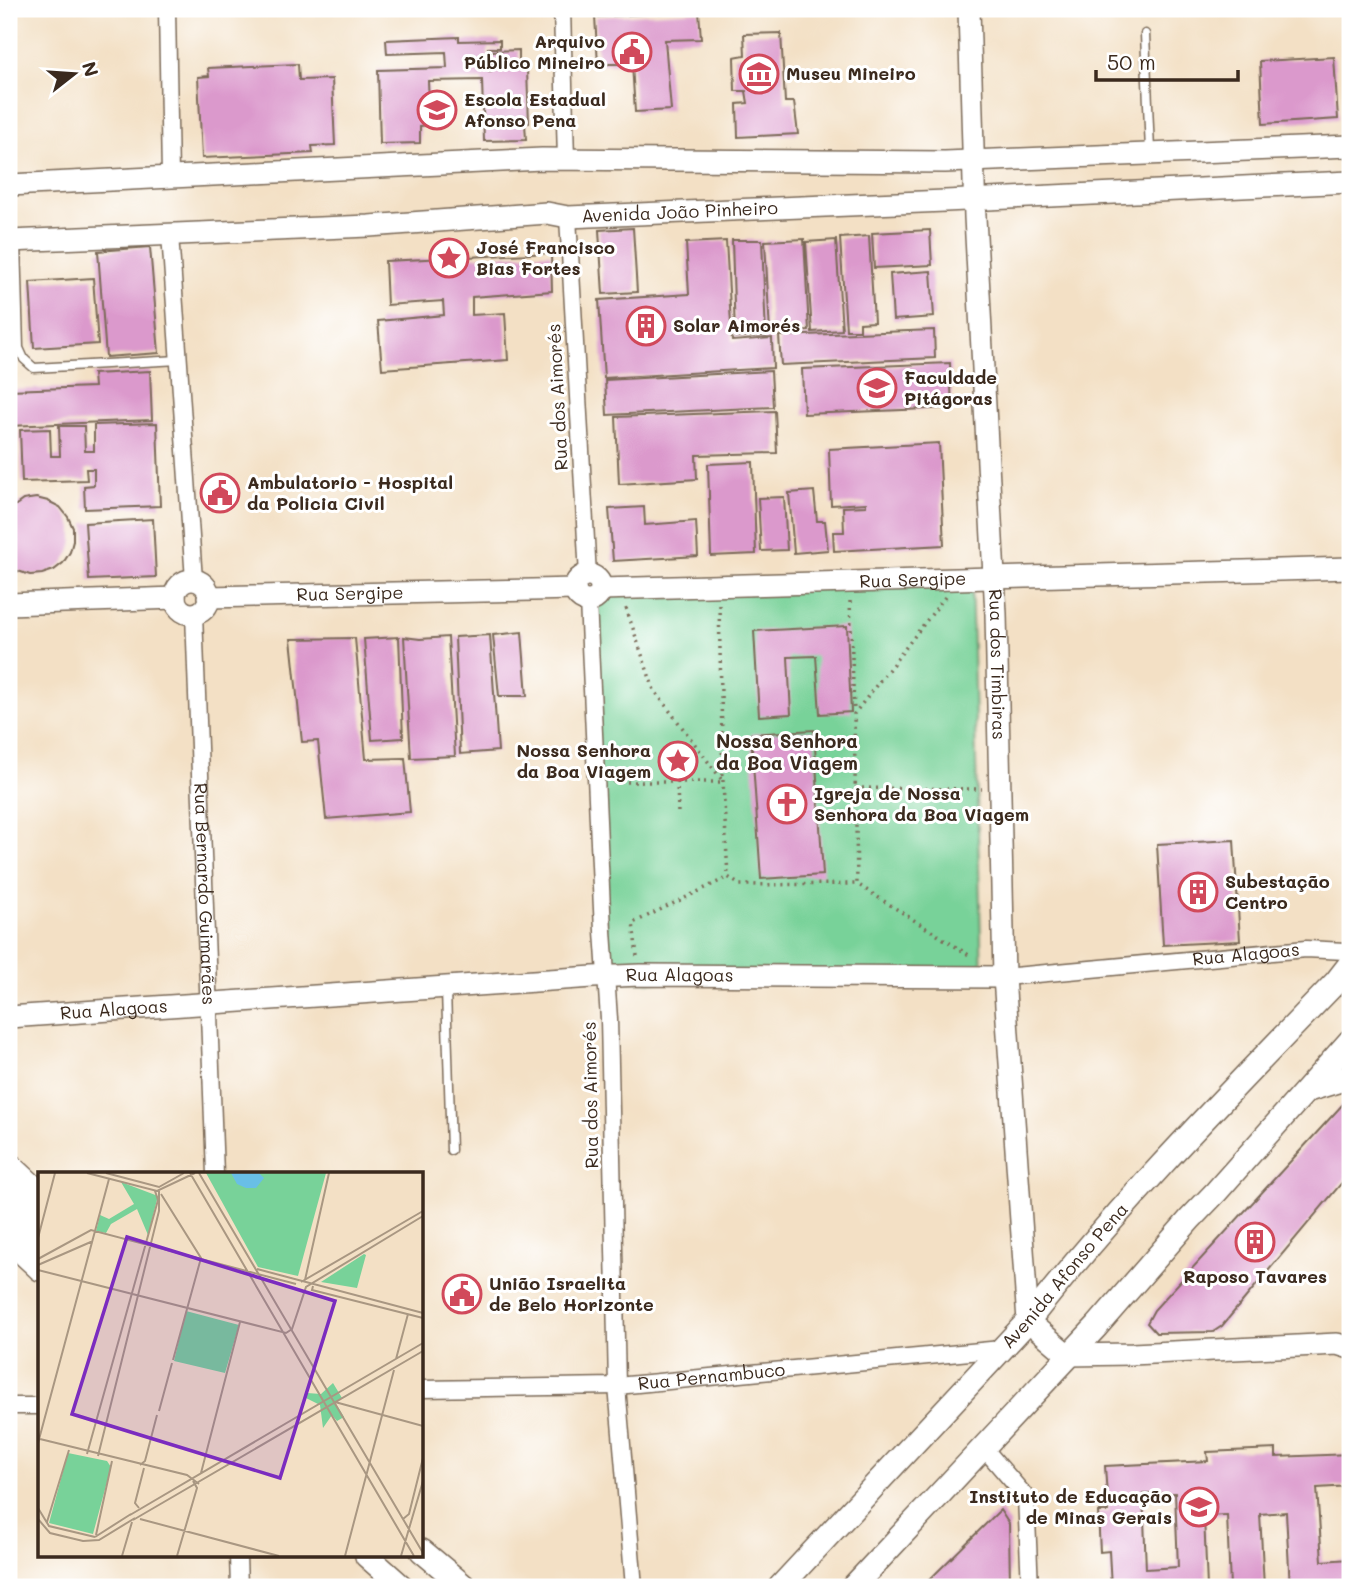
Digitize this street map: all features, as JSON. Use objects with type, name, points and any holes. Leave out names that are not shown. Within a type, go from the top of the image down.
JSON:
[{"type":"main road","name":"Avenida Afonso Pena","points":[[780,1587],[1028,1321],[1054,1287],[1151,1176],[1336,982],[1350,964]]},
{"type":"main road","points":[[853,1587],[1097,1326],[1350,1041]]},
{"type":"main road","points":[[1308,1090],[1350,1077]]},
{"type":"main road","points":[[9,1164],[38,1191]]},
{"type":"main road","points":[[9,1192],[38,1219]]},
{"type":"main road","points":[[9,1215],[38,1242]]},
{"type":"main road","points":[[9,1240],[38,1267]]},
{"type":"main road","points":[[424,1553],[465,1587]]},
{"type":"main road","points":[[369,1558],[402,1587]]},
{"type":"street","points":[[167,9],[170,176]]},
{"type":"street","points":[[562,9],[566,160]]},
{"type":"street","name":"Rua dos Timbiras","points":[[969,9],[975,199],[995,577],[1004,977],[1028,1321]]},
{"type":"street","points":[[9,185],[542,159],[974,161],[1350,146]]},
{"type":"street","name":"Avenida João Pinheiro","points":[[13,241],[369,226],[547,213],[568,217],[1350,182]]},
{"type":"street","name":"Rua dos Aimorés","points":[[568,217],[594,589],[596,782],[610,1032],[617,1386],[634,1587]]},
{"type":"street","points":[[170,234],[194,580]]},
{"type":"street","name":"Rua Sergipe","points":[[208,597],[1350,568]]},
{"type":"street","points":[[194,580],[205,586],[208,597],[202,610],[194,614],[181,610],[175,598],[180,585],[194,580]]},
{"type":"street","points":[[9,604],[175,598]]},
{"type":"street","name":"Rua Bernardo Guimarães","points":[[194,614],[215,1172]]},
{"type":"street","name":"Rua Alagoas","points":[[9,1017],[606,976],[1004,977],[1306,949],[1345,951],[1350,954]]},
{"type":"street","points":[[1028,1321],[1068,1355],[1346,1344]]},
{"type":"street","name":"Rua Pernambuco","points":[[424,1389],[617,1386],[1001,1349]]},
{"type":"street","points":[[9,1406],[38,1406]]},
{"type":"street","points":[[983,1447],[1026,1497],[1030,1587]]},
{"type":"street","points":[[238,1558],[239,1587]]},
{"type":"lane","points":[[1145,34],[1150,154]]},
{"type":"lane","points":[[13,241],[19,348],[24,359],[34,368],[179,360]]},
{"type":"lane","points":[[446,987],[451,1150]]},
{"type":"path","points":[[854,714],[960,578]]},
{"type":"path","points":[[850,581],[857,884]]},
{"type":"path","points":[[719,585],[728,877]]},
{"type":"path","points":[[594,589],[654,690],[723,782]]},
{"type":"path","points":[[596,782],[723,782]]},
{"type":"path","points":[[677,782],[678,814]]},
{"type":"path","points":[[855,788],[999,789]]},
{"type":"path","points":[[728,877],[740,885],[857,884],[1004,977]]},
{"type":"path","points":[[640,975],[633,923],[728,877]]},
{"type":"green space","points":[[971,578],[982,977],[620,982],[608,957],[596,782],[596,599],[599,593]]},
{"type":"building","name":"Arquivo Público Mineiro","points":[[699,11],[701,39],[665,40],[671,110],[635,112],[632,64],[598,64],[595,17]]},
{"type":"building","name":"Museu Mineiro","points":[[781,33],[785,102],[794,102],[798,134],[738,137],[737,104],[748,103],[746,91],[735,91],[734,57],[745,55],[744,34]]},
{"type":"building","points":[[459,37],[459,41],[500,40],[500,48],[488,48],[489,72],[491,51],[519,50],[519,70],[527,70],[529,123],[525,123],[526,140],[484,141],[482,80],[428,81],[430,125],[420,126],[420,143],[380,144],[378,70],[447,68],[446,52],[387,54],[386,40]]},
{"type":"building","points":[[1334,57],[1338,119],[1263,124],[1260,61]]},
{"type":"building","points":[[298,64],[299,80],[332,79],[335,145],[312,146],[313,153],[202,158],[198,77],[209,76],[208,68]]},
{"type":"building","points":[[633,228],[637,292],[603,294],[599,230]]},
{"type":"building","points":[[930,230],[932,265],[874,268],[872,233]]},
{"type":"building","points":[[869,236],[874,322],[860,323],[860,330],[846,330],[840,238]]},
{"type":"building","points":[[804,239],[809,331],[770,333],[765,241]]},
{"type":"building","points":[[732,240],[762,240],[766,336],[735,337]]},
{"type":"building","points":[[836,240],[842,330],[812,332],[806,242]]},
{"type":"building","name":"Solar Aimorés","points":[[726,241],[732,341],[772,338],[773,368],[604,378],[599,300],[689,294],[686,243]]},
{"type":"building","points":[[150,247],[159,353],[106,357],[98,251]]},
{"type":"building","points":[[551,253],[552,291],[472,297],[472,315],[505,313],[508,360],[382,369],[378,321],[444,315],[443,301],[387,305],[385,261]]},
{"type":"building","points":[[931,271],[934,317],[893,320],[890,274]]},
{"type":"building","points":[[93,278],[98,344],[34,348],[30,282]]},
{"type":"building","points":[[934,330],[935,358],[781,365],[779,336]]},
{"type":"building","name":"Faculdade Pitágoras","points":[[950,363],[952,408],[804,414],[802,369]]},
{"type":"building","points":[[150,371],[152,420],[9,426],[9,390],[94,387],[93,374]]},
{"type":"building","points":[[771,371],[773,407],[607,415],[605,380]]},
{"type":"building","points":[[775,411],[777,453],[696,455],[697,479],[619,484],[616,417]]},
{"type":"building","points":[[157,423],[160,506],[85,509],[84,486],[94,485],[94,469],[86,469],[87,480],[22,482],[20,430],[50,429],[51,456],[60,456],[59,426],[84,426],[85,451],[94,451],[94,425]]},
{"type":"building","points":[[939,443],[944,545],[834,551],[833,532],[844,532],[843,507],[866,506],[866,503],[831,505],[829,449]]},
{"type":"building","points":[[753,462],[756,554],[711,556],[708,464]]},
{"type":"building","points":[[814,491],[817,521],[825,521],[828,550],[794,553],[789,493]]},
{"type":"building","points":[[784,497],[787,550],[761,551],[758,498]]},
{"type":"building","points":[[36,498],[60,507],[73,528],[73,541],[63,563],[54,570],[30,575],[9,564],[9,510],[23,500]]},
{"type":"building","points":[[644,507],[645,525],[696,521],[698,556],[613,561],[609,509]]},
{"type":"building","points":[[153,519],[156,577],[89,580],[85,523]]},
{"type":"building","points":[[847,626],[851,712],[820,714],[816,656],[788,657],[791,714],[759,716],[754,631]]},
{"type":"building","points":[[522,632],[527,696],[499,696],[493,635]]},
{"type":"building","points":[[490,635],[498,751],[460,754],[455,637]]},
{"type":"building","points":[[399,637],[403,738],[372,740],[364,639]]},
{"type":"building","points":[[404,637],[448,637],[455,756],[411,758]]},
{"type":"building","points":[[355,638],[366,759],[405,758],[410,812],[326,819],[318,741],[302,742],[291,639]]},
{"type":"building","name":"Igreja de Nossa Senhora da Boa Viagem","points":[[814,730],[823,875],[761,879],[751,734]]},
{"type":"building","name":"Subestação Centro","points":[[1234,840],[1240,941],[1163,945],[1157,844]]},
{"type":"building","name":"Raposo Tavares","points":[[1350,1098],[1350,1173],[1222,1326],[1213,1332],[1156,1333],[1147,1323],[1154,1310]]},
{"type":"building","points":[[1276,1449],[1276,1457],[1350,1454],[1350,1486],[1317,1488],[1322,1561],[1350,1559],[1350,1587],[1290,1587],[1286,1512],[1260,1514],[1264,1587],[1230,1587],[1227,1515],[1204,1516],[1207,1587],[1111,1587],[1109,1551],[1100,1552],[1098,1512],[1108,1512],[1105,1466],[1208,1461],[1207,1452]],"holes":[[[1175,1493],[1178,1567],[1146,1569],[1143,1494]]]},
{"type":"building","points":[[1000,1510],[1009,1524],[1010,1587],[922,1587]]},
{"type":"place","name":"Arquivo Público Mineiro","points":[[632,52]]},
{"type":"place","name":"Museu Mineiro","points":[[759,74]]},
{"type":"place","name":"Escola Estadual Afonso Pena","points":[[437,110]]},
{"type":"place","name":"José Francisco Bias Fortes","points":[[449,258]]},
{"type":"place","name":"Solar Aimorés","points":[[646,326]]},
{"type":"place","name":"Faculdade Pitágoras","points":[[877,388]]},
{"type":"place","name":"Ambulatorio - Hospital da Policia Civil","points":[[220,493]]},
{"type":"place","name":"Nossa Senhora da Boa Viagem","points":[[678,761]]},
{"type":"place","name":"Igreja de Nossa Senhora da Boa Viagem","points":[[787,804]]},
{"type":"place","name":"Subestação Centro","points":[[1198,892]]},
{"type":"place","name":"Raposo Tavares","points":[[1255,1242]]},
{"type":"place","name":"União Israelita de Belo Horizonte","points":[[462,1294]]},
{"type":"place","name":"Instituto de Educação de Minas Gerais","points":[[1199,1507]]},
{"type":"district","name":"Nossa Senhora da Boa Viagem","points":[[787,752]]}]
